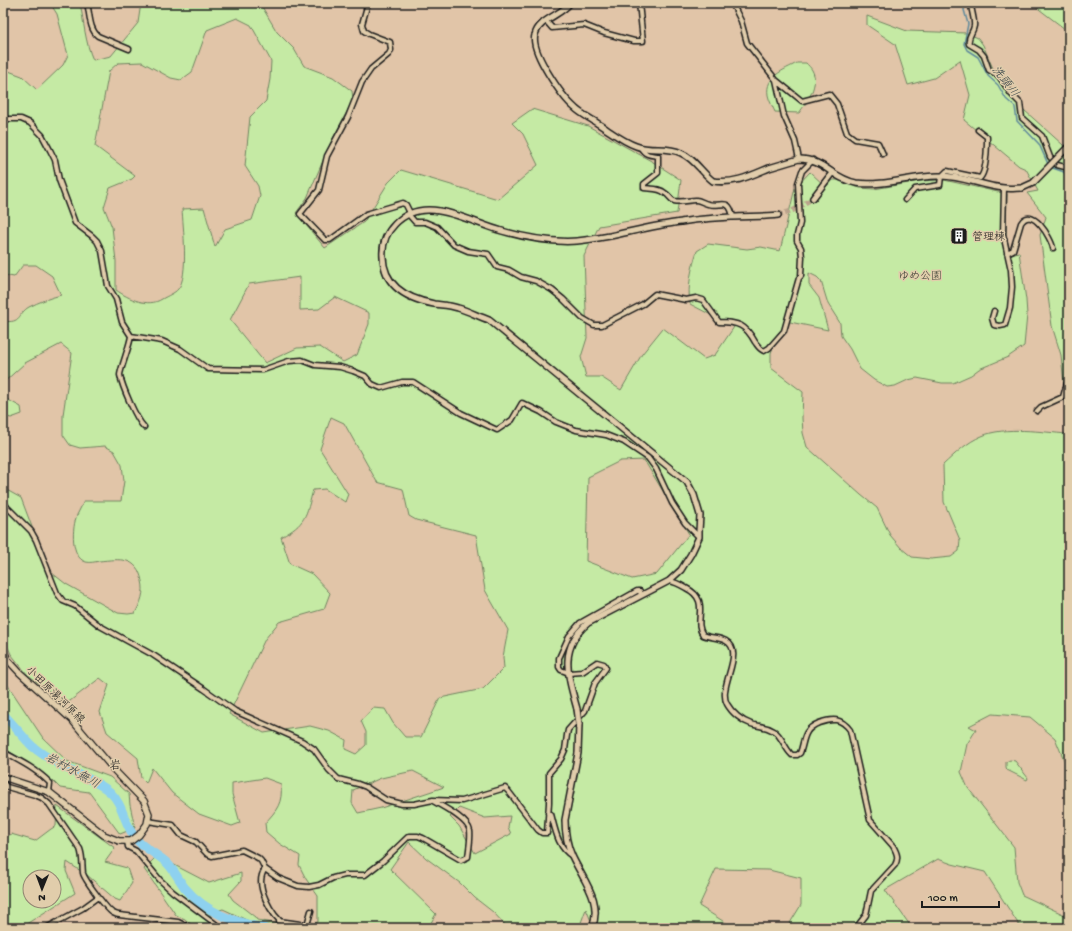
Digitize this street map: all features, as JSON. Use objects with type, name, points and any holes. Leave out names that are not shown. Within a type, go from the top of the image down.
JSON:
[{"type":"main road","name":"小田原湯河原線","points":[[3,650],[8,660],[20,673],[72,720],[115,772],[141,796],[148,809],[148,821]]},
{"type":"main road","points":[[3,777],[49,792],[104,834],[119,842],[129,841],[140,835],[146,827],[148,821]]},
{"type":"street","points":[[88,3],[94,32],[98,36],[130,49]]},
{"type":"street","points":[[368,3],[362,24],[364,31],[390,42],[391,50],[389,54],[371,69],[362,82],[348,117],[327,156],[319,190],[300,214],[325,240],[330,240],[366,214],[403,203],[406,205],[409,214],[415,222],[425,222],[437,227],[454,245],[468,251],[488,254],[497,268],[509,270],[521,277],[536,281],[552,290],[582,318],[592,325],[606,323],[643,304],[655,294],[686,300],[700,299],[706,302],[719,322],[734,322],[746,328],[759,348],[764,351],[769,348],[784,331],[801,276],[801,248],[797,241],[796,234],[800,223],[798,183],[802,171],[813,160]]},
{"type":"street","points":[[570,3],[561,12],[541,25],[536,32],[534,40],[534,46],[561,93],[576,109],[628,143],[641,148],[673,150],[681,153],[687,156],[713,181],[731,182],[748,178],[769,168],[799,159],[813,160],[842,179],[855,183],[867,184],[919,176],[941,176],[954,177],[1004,188],[1022,188],[1033,183],[1069,146]]},
{"type":"street","points":[[546,21],[552,28],[584,25],[634,42],[643,41],[639,3]]},
{"type":"street","points":[[732,3],[741,20],[747,42],[776,80],[802,101],[829,94],[837,104],[847,133],[854,139],[878,143],[883,154]]},
{"type":"street","points":[[971,3],[974,27],[968,40],[969,44],[984,56],[989,70],[999,76],[1011,94],[1020,103],[1022,118],[1042,136],[1050,157],[1057,165],[1069,168]]},
{"type":"street","points":[[776,80],[784,116],[796,141],[799,159]]},
{"type":"street","points":[[3,119],[21,119],[30,123],[42,135],[55,160],[59,180],[75,223],[97,241],[102,251],[108,286],[116,299],[122,322],[131,336],[130,344],[120,374],[137,419],[144,427]]},
{"type":"street","points":[[905,200],[915,189],[940,185],[941,176],[947,171],[980,178],[983,175],[987,151],[987,137],[978,130]]},
{"type":"street","points":[[641,148],[644,153],[658,156],[658,173],[644,184],[644,188],[654,189],[666,193],[675,201],[687,202],[696,200],[708,204],[727,204],[730,207],[733,217]]},
{"type":"street","points":[[813,198],[832,173]]},
{"type":"street","points":[[994,311],[992,318],[994,325],[1005,325],[1010,308],[1012,287],[1011,270],[1003,234],[1004,188]]},
{"type":"street","points":[[592,928],[595,920],[596,909],[591,891],[572,856],[566,839],[565,820],[578,753],[579,724],[569,674],[569,653],[574,638],[580,630],[600,616],[669,581],[681,570],[699,537],[700,515],[694,495],[687,482],[489,320],[457,307],[434,304],[411,298],[395,288],[387,277],[383,263],[384,244],[388,233],[393,226],[409,214],[424,210],[436,210],[461,216],[500,230],[549,241],[578,241],[682,221],[778,215]]},
{"type":"street","points":[[1007,253],[1013,250],[1022,220],[1030,218],[1037,221],[1044,227],[1053,248]]},
{"type":"street","points":[[131,336],[162,341],[180,349],[208,369],[263,370],[289,361],[302,360],[315,365],[340,367],[353,371],[366,376],[372,384],[380,388],[402,382],[413,382],[461,413],[498,430],[512,420],[522,403],[541,412],[556,422],[576,430],[606,435],[624,442],[648,458],[656,468],[672,503],[685,523],[699,537]]},
{"type":"street","points":[[1036,411],[1041,407],[1063,397],[1067,383]]},
{"type":"street","points":[[3,501],[33,536],[57,593],[63,601],[75,606],[100,626],[153,654],[236,711],[294,737],[308,745],[314,749],[329,770],[338,779],[366,787],[378,796],[394,803],[414,804],[433,800],[462,801],[505,788],[542,833],[547,833],[549,774],[561,759],[565,750],[566,735],[568,730],[586,711],[595,683],[605,670],[605,666],[601,662],[597,662],[582,672],[569,674],[561,670],[559,658],[569,636],[580,622],[637,591],[642,595]]},
{"type":"street","points":[[669,581],[692,591],[698,598],[700,604],[700,629],[703,635],[727,641],[731,645],[733,650],[732,670],[725,687],[724,696],[732,712],[751,724],[766,727],[776,733],[788,752],[792,755],[797,755],[800,753],[804,738],[811,726],[829,719],[838,720],[846,724],[850,730],[870,820],[893,846],[897,856],[897,861],[894,865],[871,890],[866,915],[856,928]]},
{"type":"street","points":[[3,752],[27,765],[41,775],[50,783],[49,792]]},
{"type":"street","points":[[3,783],[8,787],[42,798],[49,804],[83,855],[84,877],[98,897],[112,913],[178,922],[190,928]]},
{"type":"street","points":[[148,821],[173,825],[181,835],[196,842],[207,854],[212,856],[242,850],[258,858],[270,874],[288,883],[309,887],[349,874],[365,875],[383,861],[409,836],[418,836],[423,838],[460,860],[468,857],[470,832],[468,827],[458,817],[433,800]]},
{"type":"street","points":[[548,813],[551,814],[554,829],[564,850],[572,856]]},
{"type":"street","points":[[129,841],[128,847],[136,851],[160,880],[195,909],[222,928]]},
{"type":"street","points":[[265,869],[262,876],[262,889],[273,914],[286,927]]},
{"type":"street","points":[[46,928],[54,926],[98,897]]},
{"type":"street","points":[[279,920],[307,925],[311,911]]},
{"type":"green space","name":"ゆめ公園","points":[[50,3],[80,3],[86,39],[93,60],[111,56],[138,23],[141,3],[263,3],[261,5],[277,32],[294,49],[304,66],[333,77],[352,91],[353,100],[331,142],[307,198],[296,213],[325,248],[364,222],[388,183],[401,170],[498,199],[538,165],[523,134],[512,123],[532,109],[588,126],[653,162],[681,180],[677,213],[599,226],[584,256],[587,338],[581,357],[586,377],[601,377],[621,390],[642,354],[663,328],[704,359],[715,355],[734,327],[690,304],[690,284],[697,251],[708,244],[747,249],[761,247],[780,251],[795,188],[810,172],[826,187],[832,180],[837,180],[860,188],[874,189],[920,181],[944,180],[1007,194],[1006,234],[1010,254],[1019,252],[1026,300],[1027,315],[1024,346],[1008,357],[979,369],[971,375],[953,383],[942,383],[917,378],[895,386],[887,387],[874,380],[860,369],[850,349],[841,336],[840,323],[828,304],[821,281],[809,273],[809,285],[819,298],[828,330],[790,322],[778,333],[771,353],[771,368],[803,392],[803,433],[807,447],[877,508],[890,535],[901,548],[912,557],[931,559],[951,557],[959,551],[960,540],[944,502],[943,465],[961,449],[982,436],[1001,431],[1024,430],[1067,434],[1069,432],[1069,772],[1055,738],[1030,717],[992,714],[969,726],[976,730],[967,744],[961,772],[968,788],[1014,847],[1017,882],[1022,895],[1069,917],[1069,926],[1019,925],[985,872],[938,859],[885,890],[912,928],[787,928],[801,905],[801,878],[769,870],[716,869],[699,906],[734,928],[594,928],[586,909],[579,928],[508,928],[493,912],[475,898],[460,883],[426,858],[409,842],[390,869],[436,914],[428,928],[302,928],[318,922],[318,896],[306,879],[299,865],[300,856],[280,844],[266,832],[265,823],[276,810],[280,801],[281,784],[265,778],[232,783],[232,794],[240,823],[232,826],[199,814],[172,793],[152,768],[146,783],[141,778],[138,758],[107,732],[100,712],[109,685],[100,678],[66,704],[27,674],[11,654],[3,636],[3,488],[21,498],[39,550],[52,573],[66,584],[118,613],[135,613],[143,593],[140,573],[132,563],[121,560],[86,562],[77,554],[75,548],[73,534],[75,520],[84,501],[121,501],[124,481],[122,465],[114,451],[105,446],[80,448],[70,445],[63,435],[63,415],[72,353],[61,344],[25,363],[3,383],[3,321],[9,322],[16,320],[29,307],[44,300],[61,295],[52,276],[36,265],[23,265],[14,277],[3,275],[3,69],[22,76],[37,90],[63,65],[68,55],[57,14]],"holes":[[[237,18],[251,25],[271,61],[270,79],[266,101],[250,117],[245,166],[258,186],[260,196],[252,220],[225,229],[215,247],[204,208],[182,209],[184,263],[181,283],[175,292],[157,302],[151,303],[139,301],[116,290],[116,261],[112,227],[104,207],[110,188],[132,179],[135,176],[95,146],[109,71],[118,63],[142,62],[171,78],[181,80],[192,72],[207,30]],[[300,277],[300,310],[319,309],[335,297],[369,313],[369,324],[357,355],[343,362],[320,347],[297,348],[265,363],[230,320],[249,284]],[[331,417],[344,423],[377,482],[403,489],[409,516],[416,520],[476,535],[485,590],[508,630],[503,657],[504,668],[483,689],[440,698],[421,737],[405,737],[393,723],[385,709],[373,708],[361,721],[366,732],[366,745],[356,754],[345,749],[346,740],[329,731],[310,726],[264,733],[229,714],[265,639],[279,622],[324,609],[330,593],[312,574],[290,564],[281,537],[296,528],[304,518],[313,490],[325,489],[345,502],[348,494],[320,449]],[[644,460],[689,534],[657,574],[632,579],[586,561],[588,477],[620,461]],[[413,771],[444,787],[381,808],[358,813],[352,803],[353,790],[381,778]],[[459,808],[485,818],[510,816],[508,827],[511,834],[475,853],[459,826],[450,817]]]},
{"type":"green space","points":[[1031,3],[1069,3],[1069,48],[1066,43],[1065,29]]},
{"type":"green space","points":[[867,16],[907,31],[967,33],[978,38],[983,45],[997,78],[1009,94],[1024,110],[1063,145],[1069,155],[1069,414],[1066,402],[1061,355],[1052,326],[1040,235],[1046,217],[1027,193],[1038,191],[1026,169],[1019,166],[964,120],[970,95],[960,60],[934,78],[908,85],[895,44],[867,25]]},
{"type":"green space","points":[[797,63],[806,63],[812,70],[814,75],[814,87],[812,93],[799,113],[775,112],[768,95],[769,83],[776,74]]},
{"type":"green space","points":[[3,397],[21,407],[22,414],[11,418],[3,416]]},
{"type":"green space","points":[[3,677],[43,738],[67,761],[110,777],[129,794],[135,828],[120,834],[89,792],[60,788],[54,782],[3,747]]},
{"type":"green space","points":[[1010,760],[1015,761],[1028,778],[1027,780],[1007,770],[1006,762]]},
{"type":"green space","points":[[57,806],[115,848],[105,862],[127,868],[132,883],[120,901],[115,899],[87,875],[67,862],[66,871],[75,893],[62,901],[62,869],[22,869],[22,909],[50,909],[20,928],[3,928],[3,840],[11,834],[35,841],[56,826]]},
{"type":"green space","points":[[157,856],[209,883],[241,873],[241,881],[229,894],[233,900],[257,920],[300,928],[281,928],[251,922],[223,909],[209,913],[217,928],[195,928],[185,919],[176,915],[144,869]]},
{"type":"waterway","name":"洗頭川","points":[[965,3],[964,10],[968,24],[964,44],[967,50],[978,57],[988,76],[998,85],[1006,99],[1015,107],[1017,121],[1039,144],[1048,164]]},
{"type":"waterway","name":"洗頭川","points":[[1050,167],[1064,172],[1069,180]]},
{"type":"waterway","name":"岩村水無川","points":[[3,714],[38,751],[65,768],[98,784],[110,792],[115,797],[129,828],[136,839],[167,863],[193,897],[211,910],[221,915],[242,923],[264,928]]},
{"type":"tunnel","points":[[778,215],[794,210],[813,198]]},
{"type":"place","name":"管理棟","points":[[959,236]]},
{"type":"district","name":"岩","points":[[115,765]]}]
